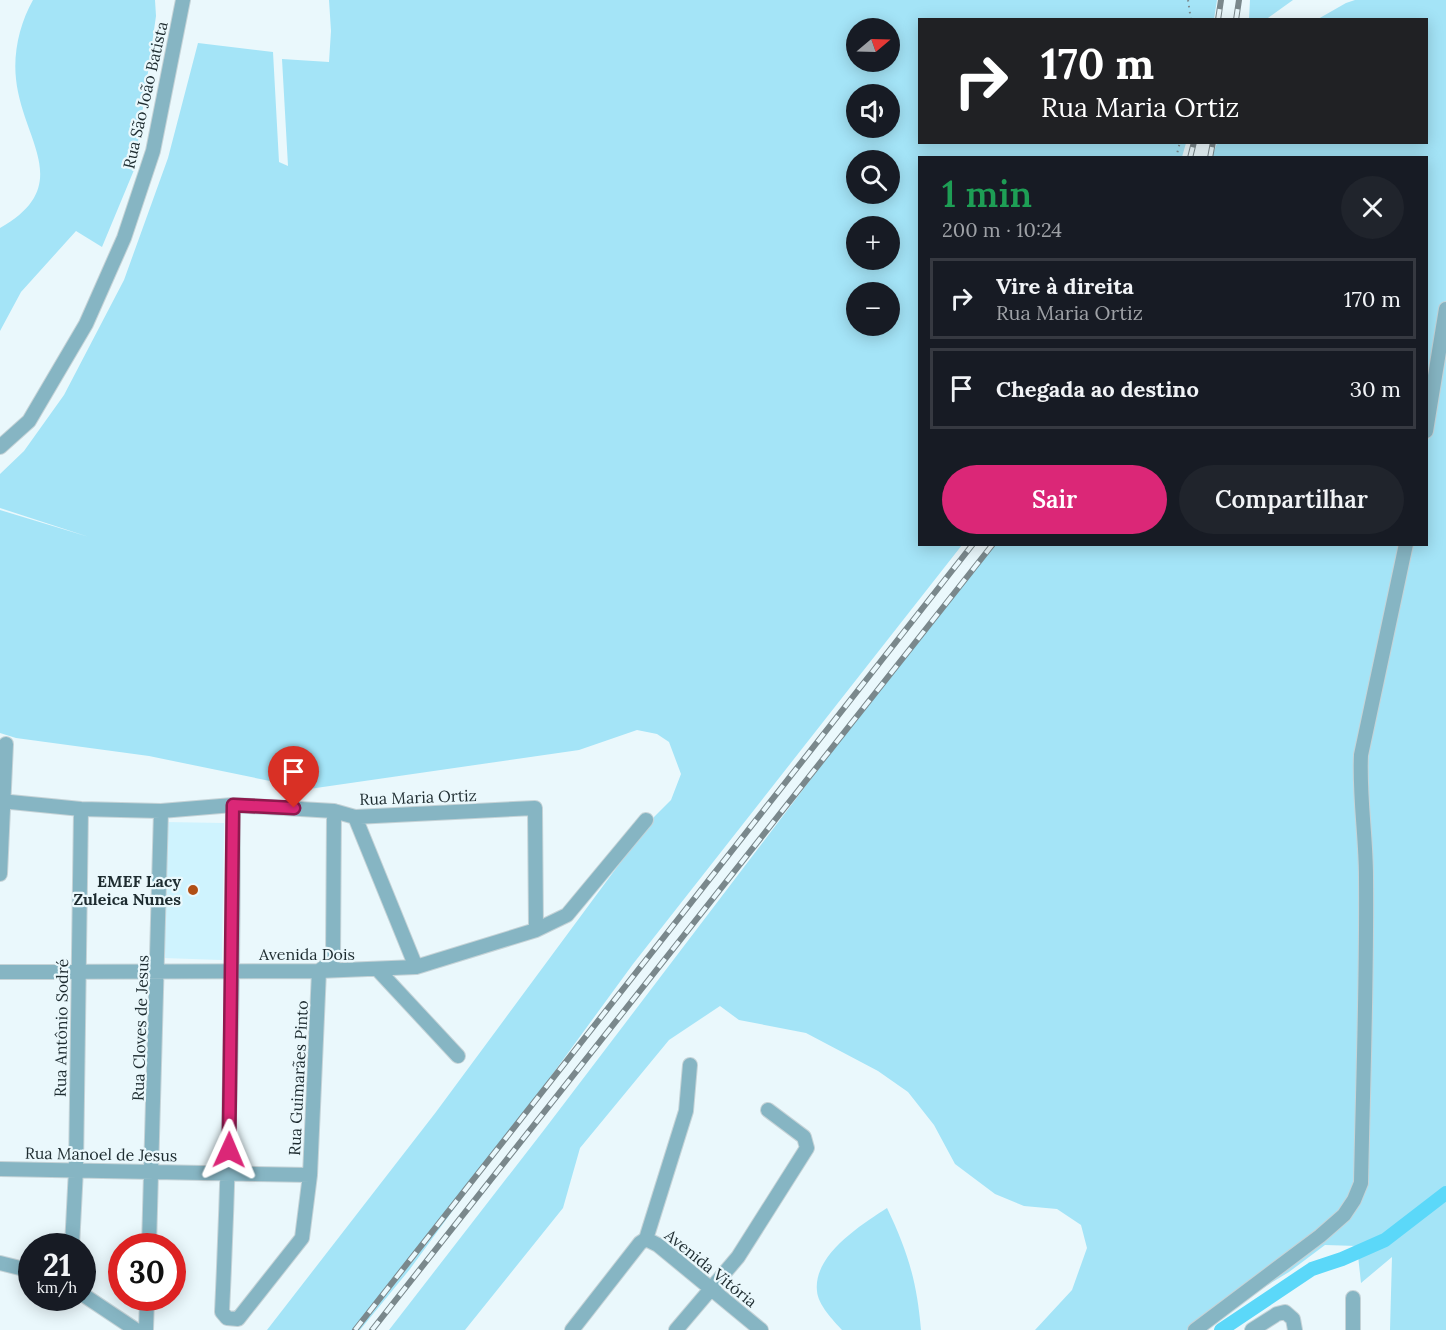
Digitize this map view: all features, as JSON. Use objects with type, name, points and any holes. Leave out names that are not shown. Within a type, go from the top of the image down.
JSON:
[{"type":"street","name":"Rua São João Batista","points":[[0,447],[28,421],[86,324],[124,238],[153,151],[183,0]]},
{"type":"street","points":[[1428,419],[1446,309]]},
{"type":"street","points":[[1195,1330],[1320,1236],[1344,1215],[1361,1183],[1366,850],[1360,776],[1361,755],[1406,546]]},
{"type":"street","points":[[0,874],[1,801],[6,744]]},
{"type":"street","name":"Rua Maria Ortiz","points":[[1,801],[81,809],[161,811],[233,805],[334,811],[355,817],[536,808],[536,930]]},
{"type":"street","points":[[229,1172],[233,971],[233,805]]},
{"type":"street","name":"Rua Antônio Sodré","points":[[73,1233],[76,1169],[81,809]]},
{"type":"street","name":"Rua Cloves de Jesus","points":[[150,1233],[161,811]]},
{"type":"street","name":"Rua Guimarães Pinto","points":[[229,1172],[222,1312],[227,1318],[238,1319],[302,1238],[310,1175],[319,971],[333,960],[334,811]]},
{"type":"street","points":[[355,817],[417,967]]},
{"type":"street","name":"Avenida Dois","points":[[0,972],[319,971],[417,967],[536,930],[567,915],[646,820]]},
{"type":"street","points":[[378,970],[458,1056]]},
{"type":"street","points":[[646,1239],[686,1112],[690,1065]]},
{"type":"street","points":[[676,1330],[738,1257],[807,1148],[804,1137],[768,1110]]},
{"type":"street","name":"Rua Manoel de Jesus","points":[[0,1169],[152,1170],[310,1175]]},
{"type":"street","name":"Avenida Vitória","points":[[572,1330],[640,1243],[646,1239],[658,1245],[761,1330]]},
{"type":"street","points":[[0,1263],[18,1268]]},
{"type":"street","points":[[1353,1298],[1353,1330]]},
{"type":"street","points":[[96,1303],[136,1330]]},
{"type":"street","points":[[146,1330],[147,1311]]},
{"type":"street","points":[[1252,1330],[1277,1314],[1285,1312],[1293,1319],[1295,1329]]},
{"type":"path","points":[[1188,0],[1191,18]]},
{"type":"shaded area","points":[[33,0],[155,0],[156,16],[134,170],[102,247],[76,231],[21,292],[0,331],[0,228],[23,212],[35,195],[40,178],[39,160],[20,101],[15,69],[18,38]]},
{"type":"shaded area","points":[[329,0],[1217,0],[1214,18],[918,18],[918,144],[1186,144],[1182,156],[918,156],[918,546],[961,546],[633,964],[410,1269],[360,1330],[267,1330],[436,1112],[654,817],[671,800],[681,774],[669,742],[657,734],[637,730],[579,750],[309,789],[149,756],[16,738],[0,733],[0,510],[89,537],[0,508],[0,474],[24,451],[64,395],[124,280],[168,158],[198,43],[273,52],[279,162],[288,166],[282,59],[329,62],[331,31]]},
{"type":"shaded area","points":[[1250,0],[1293,0],[1268,18],[1249,18]]},
{"type":"shaded area","points":[[1355,0],[1446,0],[1446,1330],[1390,1330],[1392,1257],[1361,1283],[1357,1246],[1325,1245],[1289,1272],[1194,1330],[1035,1330],[1072,1290],[1087,1248],[1081,1225],[1057,1209],[1024,1206],[995,1194],[955,1164],[934,1125],[908,1092],[878,1071],[806,1033],[739,1020],[720,1006],[669,1040],[580,1148],[563,1208],[465,1330],[389,1330],[988,546],[1428,546],[1428,156],[1212,156],[1217,144],[1428,144],[1428,18],[1320,18]]},
{"type":"shaded area","name":"EMEF Lacy Zuleica Nunes","points":[[165,822],[224,823],[222,960],[163,958]]},
{"type":"shaded area","points":[[887,1208],[901,1239],[910,1268],[917,1297],[921,1330],[842,1330],[820,1302],[817,1291],[818,1278],[823,1265],[841,1242]]},
{"type":"waterway","points":[[1221,1330],[1312,1269],[1385,1240],[1446,1193]]},
{"type":"railway","points":[[1218,18],[1221,0]]},
{"type":"railway","points":[[1236,18],[1239,0]]},
{"type":"railway","points":[[1190,156],[1194,144]]},
{"type":"railway","points":[[1210,156],[1213,144]]},
{"type":"railway","points":[[355,1330],[971,546]]},
{"type":"railway","points":[[372,1330],[991,546]]},
{"type":"place","name":"EMEF Lacy Zuleica Nunes","points":[[193,890]]},
{"type":"route","points":[[229,1150],[233,971],[233,805],[294,808]]}]
